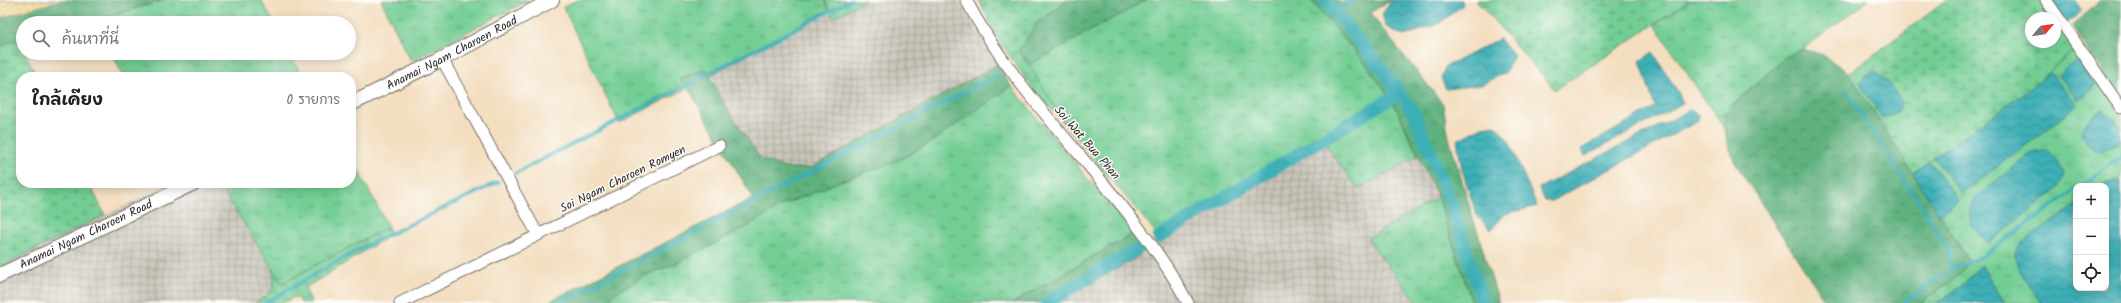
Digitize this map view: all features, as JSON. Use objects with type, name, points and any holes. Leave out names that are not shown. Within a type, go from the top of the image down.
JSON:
[{"type":"street","name":"Anamai Ngam Charoen Road","points":[[356,102],[442,59],[552,0]]},
{"type":"street","name":"Soi Wat Bua Phan","points":[[966,0],[991,44],[1013,75],[1120,201],[1188,303]]},
{"type":"street","points":[[2046,0],[2121,108]]},
{"type":"street","points":[[442,59],[538,235]]},
{"type":"street","name":"Soi Ngam Charoen Romyen","points":[[400,303],[577,217],[718,146]]},
{"type":"street","name":"Anamai Ngam Charoen Road","points":[[0,275],[183,188]]},
{"type":"shaded area","points":[[865,0],[959,0],[998,64],[811,168],[784,168],[760,158],[721,99],[709,76],[828,10],[833,18]]},
{"type":"shaded area","points":[[1320,137],[1358,189],[1418,156],[1438,197],[1367,239],[1418,303],[1057,303],[1139,256],[1157,234]]},
{"type":"shaded area","points":[[161,188],[221,188],[272,268],[274,286],[267,296],[255,303],[0,303],[0,267]]},
{"type":"green space","points":[[62,0],[164,0],[110,16],[16,16],[16,41],[0,46],[0,18]]},
{"type":"green space","points":[[164,0],[261,0],[270,16],[111,16]]},
{"type":"green space","points":[[381,0],[529,0],[411,61]]},
{"type":"green space","points":[[577,0],[825,0],[828,10],[709,76],[705,69],[679,79],[688,88],[619,123],[563,7]]},
{"type":"green space","points":[[825,0],[865,0],[833,18]]},
{"type":"green space","points":[[979,0],[1066,0],[1038,22],[1018,51],[1029,65],[1066,125],[1036,93],[1001,44]]},
{"type":"green space","points":[[1066,0],[1146,0],[1029,65],[1018,51],[1038,22]]},
{"type":"green space","points":[[1146,0],[1311,0],[1366,64],[1394,103],[1418,156],[1358,189],[1320,137],[1157,234],[1066,125],[1029,65]]},
{"type":"green space","points":[[1311,0],[1338,0],[1341,3],[1347,0],[1392,0],[1371,12],[1376,21],[1443,104],[1449,138],[1499,303],[1472,303],[1438,197],[1394,103],[1366,64]]},
{"type":"green space","points":[[1476,0],[1691,0],[1555,90]]},
{"type":"green space","points":[[1691,0],[1869,0],[1803,49],[1786,57],[1726,111],[1723,127],[1655,25]]},
{"type":"green space","points":[[1947,0],[2039,0],[2048,12],[2025,12],[2025,48],[2061,48],[2061,32],[2074,50],[2030,89],[1913,173],[1849,73]]},
{"type":"green space","points":[[2100,0],[2121,0],[2121,100],[2072,26]]},
{"type":"green space","points":[[16,41],[16,60],[28,60],[34,72],[16,72],[16,188],[92,188],[105,215],[0,267],[0,46]]},
{"type":"green space","points":[[1803,49],[1823,55],[1849,73],[1969,261],[1959,275],[1921,303],[1826,303],[1734,161],[1723,127],[1726,111],[1786,57]]},
{"type":"green space","points":[[2074,50],[2110,97],[2121,115],[2121,130],[2114,118],[2110,147],[2121,140],[2121,183],[2116,180],[2109,183],[2073,183],[2073,207],[2021,244],[2015,251],[2015,257],[2020,271],[2042,303],[2003,303],[2004,301],[1981,265],[1964,284],[1937,303],[1921,303],[1959,275],[1969,261],[1939,215],[1957,199],[1929,161],[1934,157],[1961,193],[2049,128],[2077,104],[2049,72]]},
{"type":"green space","points":[[116,60],[294,60],[300,72],[122,72]]},
{"type":"green space","points":[[998,64],[1011,86],[933,141],[897,161],[841,181],[785,204],[737,232],[679,262],[649,274],[614,293],[607,303],[546,303],[753,198],[688,88],[679,79],[706,69],[721,99],[760,158],[784,168],[811,168]]},
{"type":"green space","points":[[1011,86],[1088,179],[1135,232],[1013,303],[607,303],[614,293],[649,274],[679,262],[737,232],[785,204],[841,181],[897,161],[933,141]]},
{"type":"green space","points":[[356,166],[388,227],[282,283],[221,188],[356,188]]},
{"type":"green space","points":[[1438,197],[1472,303],[1418,303],[1367,239]]},
{"type":"green space","points":[[388,227],[392,234],[305,288],[312,303],[301,303],[299,299],[294,297],[284,303],[255,303],[267,296],[274,286],[272,268],[282,283]]},
{"type":"green space","points":[[1135,232],[1145,250],[1139,256],[1057,303],[1013,303]]},
{"type":"sand","points":[[62,0],[0,18],[0,1]]},
{"type":"water","points":[[1392,0],[1462,0],[1463,5],[1438,24],[1404,36],[1386,27],[1382,14]]},
{"type":"water","points":[[2050,0],[2075,0],[2082,11],[2067,23],[2061,15],[2061,12],[2059,12]]},
{"type":"water","points":[[1499,39],[1514,55],[1506,72],[1481,85],[1446,89],[1441,79],[1445,67]]},
{"type":"water","points":[[1653,52],[1683,103],[1585,156],[1581,149],[1655,107],[1640,61]]},
{"type":"water","points":[[2077,61],[2093,82],[2093,89],[2085,97],[2078,100],[2059,76],[2064,69]]},
{"type":"water","points":[[1874,70],[1886,80],[1902,102],[1898,111],[1883,119],[1860,84],[1865,76]]},
{"type":"water","points":[[2049,72],[2077,104],[2049,128],[1961,193],[1934,157],[2030,89]]},
{"type":"water","points":[[1690,110],[1699,115],[1698,121],[1552,201],[1545,201],[1539,188]]},
{"type":"water","points":[[2102,110],[2116,122],[2120,130],[2121,140],[2099,152],[2087,143],[2081,129],[2091,117]]},
{"type":"water","points":[[1495,125],[1509,141],[1537,206],[1505,214],[1491,230],[1477,216],[1462,170],[1457,140],[1482,127]]},
{"type":"water","points":[[2048,150],[2057,160],[2064,174],[2060,185],[2053,193],[1988,243],[1972,227],[1969,211],[1975,198],[2031,153]]},
{"type":"water","points":[[1929,161],[1958,200],[1939,215],[1913,173]]},
{"type":"water","points":[[2116,180],[2121,183],[2121,303],[2042,303],[2020,271],[2015,257],[2015,251],[2021,244],[2073,207],[2073,291],[2109,291],[2109,183]]},
{"type":"water","points":[[1981,265],[2004,302],[2003,303],[1937,303],[1964,284]]},
{"type":"waterway","points":[[516,173],[851,0]]},
{"type":"waterway","points":[[1325,0],[1382,69],[1413,111],[1451,203],[1483,303]]},
{"type":"waterway","points":[[1334,11],[1354,0]]},
{"type":"waterway","points":[[559,303],[998,75]]},
{"type":"waterway","points":[[1847,92],[1949,249],[1951,269],[1903,303]]},
{"type":"waterway","points":[[1159,237],[1400,93]]},
{"type":"waterway","points":[[2085,183],[2121,157]]},
{"type":"waterway","points":[[265,303],[359,249],[498,182]]},
{"type":"waterway","points":[[1951,269],[1983,256],[2073,191]]},
{"type":"waterway","points":[[1047,303],[1139,248]]}]
